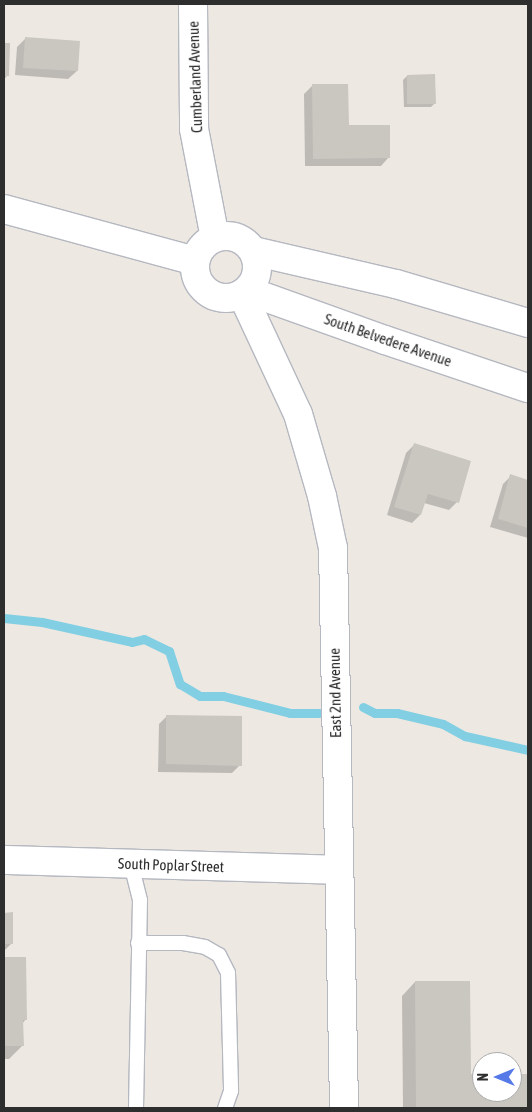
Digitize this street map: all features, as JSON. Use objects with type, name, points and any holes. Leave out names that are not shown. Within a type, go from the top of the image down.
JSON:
[{"type":"street","name":"Cumberland Avenue","points":[[193,4],[194,129],[215,238]]},
{"type":"street","points":[[4,209],[195,261]]},
{"type":"street","points":[[223,236],[241,239],[253,251],[257,261],[257,272],[254,282],[245,292],[230,299],[220,299],[210,295],[197,281],[195,261],[206,243],[215,238],[223,236]]},
{"type":"street","points":[[253,251],[396,284],[528,323]]},
{"type":"street","name":"South Belvedere Avenue","points":[[245,292],[528,388]]},
{"type":"street","name":"East 2nd Avenue","points":[[245,292],[298,414],[322,496],[333,548],[344,1108]]},
{"type":"street","name":"South Poplar Street","points":[[4,860],[338,870]]},
{"type":"lane","points":[[131,864],[140,900],[136,1108]]},
{"type":"lane","points":[[138,943],[183,943],[205,947],[219,955],[228,972],[231,1091],[225,1108]]},
{"type":"building","points":[[25,37],[80,41],[78,71],[23,68]]},
{"type":"building","points":[[4,43],[10,43],[9,76],[4,76]]},
{"type":"building","points":[[435,74],[436,104],[407,104],[407,75]]},
{"type":"building","points":[[312,84],[348,84],[349,125],[390,125],[390,158],[313,159]]},
{"type":"building","points":[[414,443],[471,461],[459,503],[428,494],[421,515],[394,507]]},
{"type":"building","points":[[510,474],[528,480],[528,528],[498,519]]},
{"type":"building","points":[[166,715],[242,716],[242,766],[166,764]]},
{"type":"building","points":[[13,912],[13,944],[4,944],[4,913]]},
{"type":"building","points":[[4,957],[26,957],[27,1020],[23,1020],[24,1046],[4,1046]]},
{"type":"building","points":[[415,981],[470,981],[472,1102],[522,1102],[522,1074],[528,1074],[528,1108],[416,1108]]},
{"type":"waterway","points":[[4,618],[42,622],[132,642],[144,639],[169,651],[180,684],[200,696],[223,696],[290,713],[319,713]]},
{"type":"waterway","points":[[363,707],[375,713],[397,713],[443,724],[465,736],[528,750]]}]
